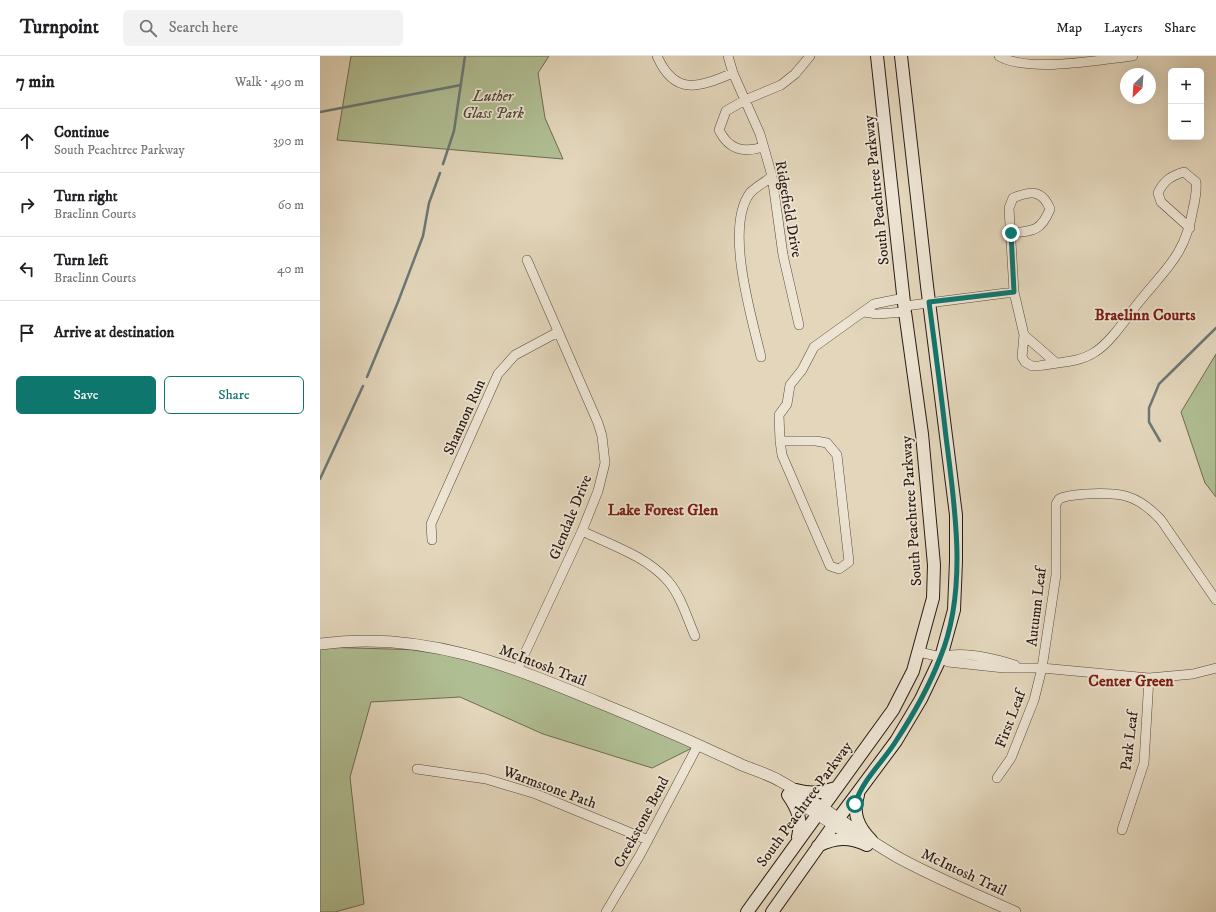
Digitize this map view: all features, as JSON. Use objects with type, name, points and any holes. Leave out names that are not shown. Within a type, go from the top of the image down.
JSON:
[{"type":"main road","name":"South Peachtree Parkway","points":[[747,912],[797,840],[893,710],[913,671],[933,598],[934,565],[922,434],[905,305],[877,56]]},
{"type":"main road","points":[[772,912],[835,822],[896,741],[921,699],[941,657],[954,610],[956,515],[929,302],[901,56]]},
{"type":"main road","points":[[797,840],[800,828],[800,816],[792,793],[823,793],[836,788]]},
{"type":"main road","points":[[859,790],[855,804],[856,817],[869,843]]},
{"type":"main road","points":[[818,846],[830,840],[842,838],[869,843]]},
{"type":"street","points":[[657,56],[662,68],[679,83],[693,87],[733,73]]},
{"type":"street","name":"Ridgefield Drive","points":[[728,56],[733,73],[763,147],[772,176],[783,255],[799,325]]},
{"type":"street","points":[[763,147],[753,150],[740,150],[724,140],[719,130],[726,111],[745,100],[781,85],[795,74],[810,56]]},
{"type":"street","points":[[999,56],[1006,60],[1028,64],[1087,61],[1133,56]]},
{"type":"street","points":[[1011,233],[1036,230],[1045,222],[1050,209],[1046,200],[1038,194],[1025,193],[1013,198],[1009,208],[1014,292],[1024,335],[1022,353],[1025,362],[1039,366],[1082,358],[1094,353],[1104,344],[1171,265],[1187,238],[1190,228],[1197,189],[1196,182],[1184,172],[1168,179],[1163,183],[1158,193],[1161,202],[1190,228]]},
{"type":"street","points":[[761,357],[742,278],[739,235],[744,206],[751,192],[772,176]]},
{"type":"street","name":"Glendale Drive","points":[[517,670],[582,531],[602,476],[604,449],[598,423],[527,260]]},
{"type":"street","points":[[780,441],[816,441],[827,443],[837,455],[849,562],[839,569],[830,566],[782,455],[780,441],[779,415],[787,404],[790,385],[802,370],[814,347],[874,304],[905,305],[1014,292]]},
{"type":"street","points":[[864,312],[877,314],[905,305]]},
{"type":"street","name":"Shannon Run","points":[[432,540],[431,524],[498,374],[515,355],[558,332]]},
{"type":"street","points":[[1024,335],[1055,362]]},
{"type":"street","name":"Autumn Leaf","points":[[1042,668],[1056,576],[1056,504],[1059,499],[1077,495],[1104,493],[1122,494],[1150,508],[1161,520],[1216,600]]},
{"type":"street","points":[[582,531],[648,563],[659,572],[668,581],[677,595],[695,636]]},
{"type":"street","name":"McIntosh Trail","points":[[320,644],[344,641],[382,641],[420,645],[459,651],[517,670],[778,780],[792,793],[869,843],[1015,912]]},
{"type":"street","points":[[919,652],[941,657],[951,654],[996,659],[1022,668],[1042,668],[1149,678],[1193,674],[1216,668]]},
{"type":"street","name":"First Leaf","points":[[997,778],[1011,758],[1034,700],[1042,668]]},
{"type":"street","name":"Park Leaf","points":[[1122,830],[1144,763],[1149,678]]},
{"type":"street","name":"Creekstone Bend","points":[[606,912],[648,840],[698,745]]},
{"type":"street","name":"Warmstone Path","points":[[416,769],[486,779],[536,794],[648,840]]},
{"type":"green space","name":"Luther Glass Park","points":[[351,56],[549,56],[538,73],[545,118],[563,159],[337,140]]},
{"type":"green space","points":[[1216,354],[1216,497],[1205,483],[1181,412]]},
{"type":"green space","points":[[320,647],[459,651],[698,745],[652,768],[543,734],[460,697],[371,702],[350,777],[364,904],[335,912],[320,912]]},
{"type":"waterway","points":[[443,164],[454,131],[465,56]]},
{"type":"waterway","points":[[320,112],[461,85]]},
{"type":"waterway","points":[[367,377],[423,236],[429,203],[440,173]]},
{"type":"waterway","points":[[1160,441],[1149,422],[1149,408],[1159,384],[1216,328]]},
{"type":"waterway","points":[[320,479],[363,386]]},
{"type":"district","name":"Braelinn Courts","points":[[1145,314]]},
{"type":"district","name":"Lake Forest Glen","points":[[663,509]]},
{"type":"district","name":"Center Green","points":[[1131,680]]},
{"type":"route","points":[[855,804],[859,790],[896,741],[921,699],[941,657],[954,610],[956,515],[929,302],[1014,292],[1011,233]]}]
